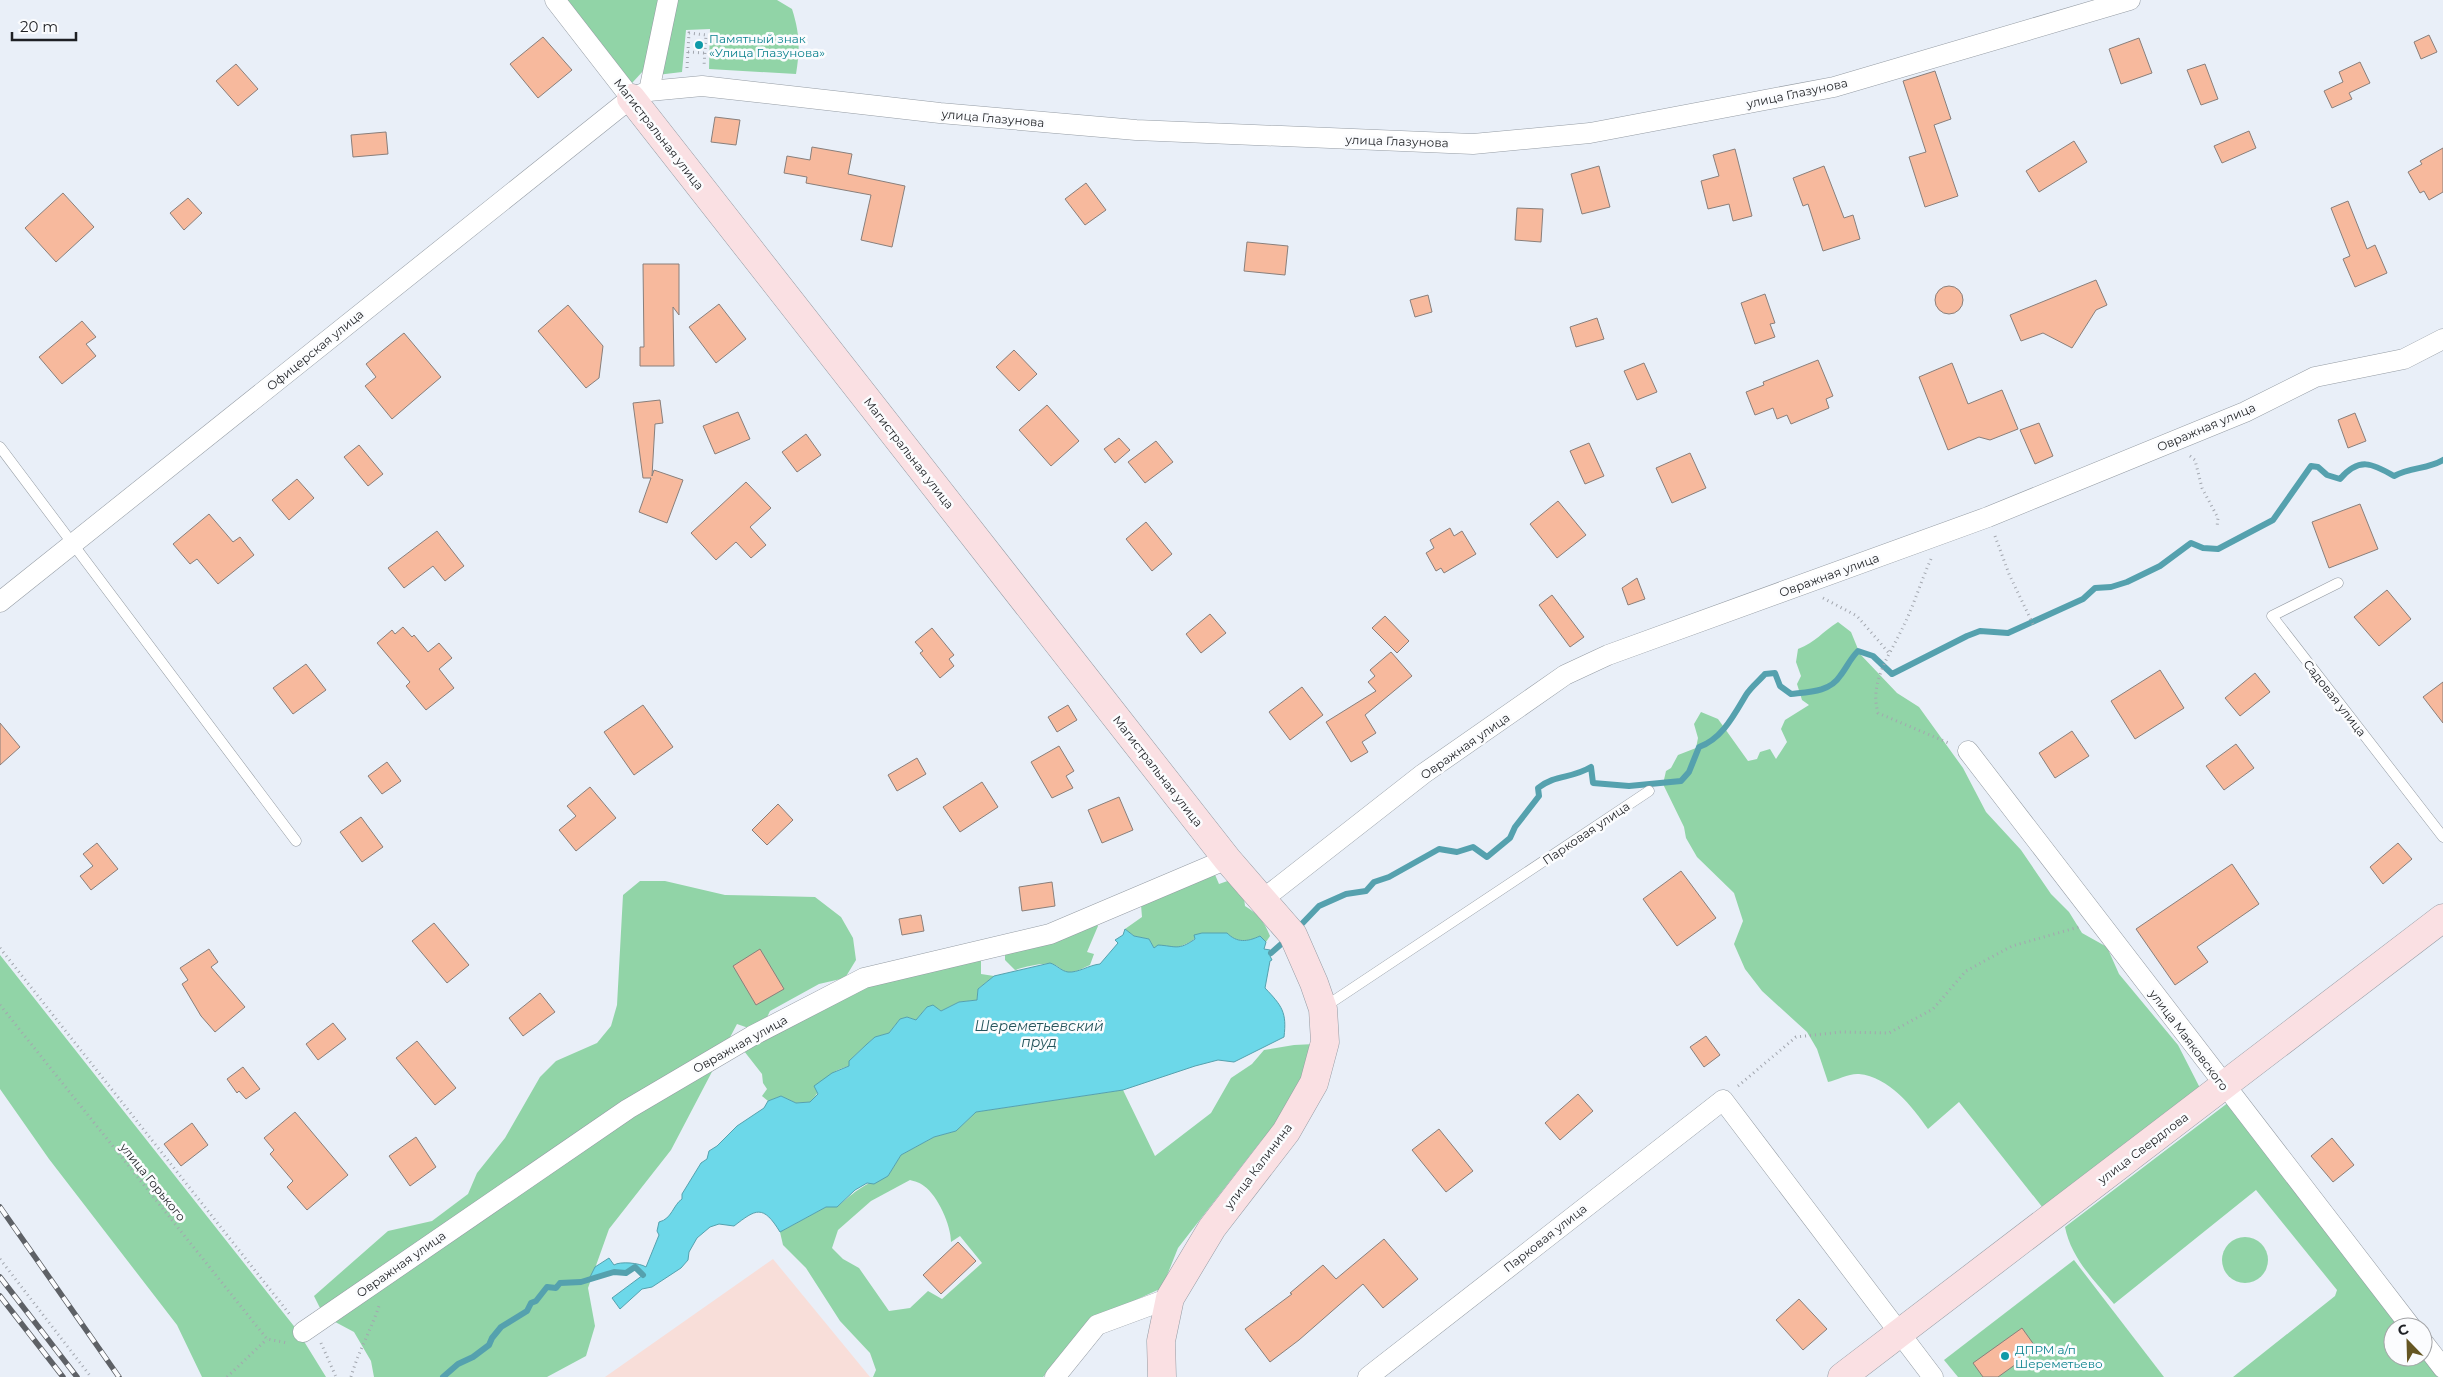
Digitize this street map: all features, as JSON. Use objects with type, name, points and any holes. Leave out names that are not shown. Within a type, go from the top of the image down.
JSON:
[{"type":"street","name":"Магистральная улица","points":[[555,0],[640,94],[1227,859],[1264,902]]},
{"type":"street","points":[[640,94],[668,0]]},
{"type":"street","name":"улица Глазунова","points":[[640,94],[694,86],[940,113],[1136,130],[1473,144],[1590,133],[1834,87],[2130,0]]},
{"type":"street","name":"Офицерская улица","points":[[0,602],[640,94]]},
{"type":"street","name":"Овражная улица","points":[[1264,902],[1423,774],[1565,675],[1608,655],[1988,517],[2245,412],[2315,377],[2404,359],[2443,340]]},
{"type":"street","name":"улица Маяковского","points":[[1968,751],[2403,1317]]},
{"type":"street","name":"Овражная улица","points":[[307,1329],[628,1109],[752,1036],[864,978],[1050,934],[1227,859]]},
{"type":"street","name":"улица Калинина","points":[[1162,1377],[1160,1367],[1161,1341],[1170,1298],[1212,1228],[1286,1132],[1314,1083],[1325,1042],[1323,1009],[1314,983],[1293,935],[1264,902]]},
{"type":"street","name":"улица Свердлова","points":[[1842,1377],[2443,918]]},
{"type":"street","points":[[1723,1100],[1901,1332],[1933,1377]]},
{"type":"street","name":"Парковая улица","points":[[1368,1377],[1723,1100]]},
{"type":"street","points":[[1055,1377],[1097,1324],[1170,1298]]},
{"type":"street","points":[[2433,1355],[2443,1368]]},
{"type":"lane","points":[[0,447],[74,543],[296,841]]},
{"type":"lane","name":"Садовая улица","points":[[2338,583],[2272,616],[2443,837]]},
{"type":"lane","name":"Парковая улица","points":[[1323,1009],[1649,791]]},
{"type":"path","points":[[689,33],[706,35],[705,53],[694,86],[688,52],[689,33]]},
{"type":"path","points":[[688,52],[705,53]]},
{"type":"path","points":[[2178,440],[2195,460],[2202,488],[2218,518],[2217,525]]},
{"type":"path","points":[[1988,517],[2009,574],[2033,624]]},
{"type":"path","points":[[1956,528],[1931,559],[1904,627],[1880,670],[1875,704],[1878,713],[1968,751]]},
{"type":"path","points":[[1800,586],[1857,616],[1889,652]]},
{"type":"path","points":[[1723,1100],[1796,1037],[1841,1032],[1890,1033],[1933,1009],[1966,971],[2012,946],[2099,922]]},
{"type":"path","points":[[0,948],[307,1329],[336,1377]]},
{"type":"path","name":"улица Горького","points":[[0,1005],[267,1339]]},
{"type":"path","points":[[0,1260],[91,1377]]},
{"type":"path","points":[[351,1377],[357,1355],[372,1328],[391,1271]]},
{"type":"path","points":[[227,1377],[267,1339],[288,1344],[307,1329]]},
{"type":"shaded area","points":[[773,1259],[870,1377],[605,1377],[679,1325]]},
{"type":"green space","points":[[567,0],[659,0],[644,70],[632,83]]},
{"type":"green space","points":[[672,0],[777,0],[792,9],[795,18],[799,42],[796,74],[709,69],[710,29],[686,30],[682,72],[657,75]]},
{"type":"green space","points":[[1838,622],[1851,632],[1860,654],[1897,693],[1919,707],[1963,768],[1986,812],[2021,850],[2051,894],[2069,912],[2082,933],[2107,947],[2119,974],[2178,1045],[2201,1090],[2043,1208],[1959,1102],[1928,1129],[1899,1094],[1870,1076],[1855,1074],[1828,1082],[1817,1049],[1807,1032],[1762,991],[1745,969],[1734,944],[1743,921],[1734,893],[1697,857],[1686,838],[1684,827],[1663,784],[1666,771],[1671,768],[1678,755],[1696,748],[1698,738],[1694,724],[1701,712],[1718,719],[1748,761],[1757,759],[1760,752],[1770,749],[1776,759],[1787,742],[1781,729],[1785,720],[1809,705],[1802,700],[1797,684],[1801,676],[1796,662],[1798,649],[1810,643]]},
{"type":"green space","points":[[1213,870],[1219,884],[1236,878],[1243,890],[1245,906],[1260,918],[1268,931],[1270,936],[1266,942],[1260,936],[1238,940],[1227,933],[1202,933],[1190,942],[1175,949],[1168,946],[1154,948],[1149,939],[1134,936],[1125,929],[1142,917],[1141,905]]},
{"type":"green space","points":[[640,881],[665,881],[725,895],[815,897],[841,917],[853,938],[856,960],[845,978],[819,984],[770,1011],[760,1032],[737,1024],[671,1150],[609,1229],[588,1288],[595,1326],[586,1356],[547,1377],[374,1377],[371,1361],[354,1332],[324,1316],[314,1296],[388,1231],[432,1221],[468,1194],[477,1173],[505,1138],[540,1077],[556,1061],[597,1043],[611,1026],[617,1005],[623,895]]},
{"type":"green space","points":[[1095,920],[1098,926],[1087,952],[1094,954],[1090,965],[1081,969],[1067,972],[1058,966],[1046,964],[1015,970],[1005,960],[1005,953]]},
{"type":"green space","points":[[0,955],[297,1330],[326,1377],[202,1377],[177,1325],[49,1159],[0,1089]]},
{"type":"green space","points":[[981,956],[981,974],[994,976],[978,989],[977,1000],[959,1002],[941,1011],[937,1008],[927,1007],[916,1020],[907,1017],[900,1019],[889,1033],[875,1037],[867,1044],[849,1061],[849,1066],[829,1076],[810,1102],[796,1103],[781,1096],[768,1101],[762,1096],[767,1089],[763,1083],[762,1074],[744,1051],[866,983]]},
{"type":"green space","points":[[1315,1044],[1305,1082],[1286,1114],[1261,1141],[1178,1248],[1162,1288],[1092,1320],[1043,1377],[873,1377],[876,1370],[870,1353],[840,1321],[806,1268],[783,1245],[780,1232],[826,1207],[837,1207],[861,1188],[888,1176],[901,1155],[934,1137],[956,1131],[976,1112],[1123,1090],[1155,1156],[1211,1113],[1231,1078],[1252,1064],[1264,1050]],"holes":[[[910,1180],[924,1186],[939,1204],[949,1227],[951,1242],[960,1236],[982,1263],[942,1299],[928,1291],[910,1308],[889,1311],[859,1268],[843,1259],[832,1248],[838,1230],[871,1201]]]},
{"type":"green space","points":[[2229,1102],[2398,1317],[2383,1317],[2383,1367],[2433,1367],[2443,1377],[2233,1377],[2335,1296],[2337,1290],[2256,1190],[2114,1304],[2078,1259],[2072,1249],[2065,1227]]},
{"type":"green space","points":[[2245,1237],[2258,1241],[2264,1247],[2268,1260],[2264,1273],[2258,1279],[2245,1283],[2232,1279],[2226,1273],[2222,1260],[2226,1247],[2232,1241]]},
{"type":"green space","points":[[2074,1260],[2164,1377],[1958,1377],[1944,1360]]},
{"type":"water","name":"Шереметьевский пруд","points":[[1125,929],[1134,936],[1149,939],[1154,948],[1158,945],[1181,946],[1195,939],[1194,935],[1202,933],[1227,933],[1238,940],[1260,936],[1266,942],[1264,949],[1270,950],[1272,955],[1270,956],[1272,960],[1270,961],[1265,988],[1276,1000],[1284,1015],[1284,1037],[1234,1062],[1218,1060],[1123,1090],[976,1112],[956,1131],[934,1137],[901,1155],[888,1176],[874,1184],[867,1183],[855,1190],[837,1207],[826,1207],[780,1232],[769,1217],[759,1212],[748,1216],[734,1226],[719,1224],[710,1227],[697,1238],[689,1252],[688,1260],[681,1268],[652,1287],[642,1289],[620,1309],[612,1298],[643,1275],[635,1267],[626,1273],[614,1272],[589,1279],[595,1267],[609,1258],[614,1265],[630,1263],[646,1267],[659,1235],[657,1231],[659,1222],[670,1215],[682,1199],[682,1194],[701,1163],[707,1159],[709,1151],[717,1146],[737,1126],[764,1108],[768,1101],[781,1096],[796,1103],[810,1102],[818,1094],[814,1086],[832,1073],[849,1066],[849,1061],[867,1044],[875,1037],[889,1033],[900,1019],[907,1017],[916,1020],[927,1007],[933,1005],[941,1011],[959,1002],[977,1000],[978,989],[994,976],[1050,963],[1068,972],[1100,964],[1118,943],[1115,940],[1123,935]]},
{"type":"building","points":[[2429,35],[2437,52],[2421,59],[2414,42]]},
{"type":"building","points":[[543,37],[572,70],[538,98],[510,64]]},
{"type":"building","points":[[2139,38],[2152,73],[2121,84],[2109,49]]},
{"type":"building","points":[[2360,62],[2370,83],[2349,93],[2352,99],[2332,108],[2324,91],[2343,82],[2339,72]]},
{"type":"building","points":[[236,64],[258,89],[238,106],[216,81]]},
{"type":"building","points":[[2205,64],[2218,99],[2201,105],[2187,70]]},
{"type":"building","points":[[1935,71],[1951,119],[1934,125],[1958,196],[1925,207],[1909,157],[1926,152],[1903,81]]},
{"type":"building","points":[[715,117],[740,120],[736,145],[711,142]]},
{"type":"building","points":[[2249,131],[2256,148],[2222,163],[2214,146]]},
{"type":"building","points":[[386,132],[388,154],[353,157],[351,135]]},
{"type":"building","points":[[2074,141],[2087,162],[2039,192],[2026,171]]},
{"type":"building","points":[[812,147],[852,154],[848,174],[905,186],[892,247],[861,240],[871,195],[806,183],[807,177],[784,173],[787,156],[810,160]]},
{"type":"building","points":[[2443,148],[2443,192],[2429,200],[2424,191],[2420,193],[2408,172],[2422,164],[2420,161]]},
{"type":"building","points":[[1735,149],[1752,216],[1733,221],[1729,204],[1708,209],[1701,181],[1719,176],[1713,155]]},
{"type":"building","points":[[1599,166],[1610,207],[1582,214],[1571,174]]},
{"type":"building","points":[[1824,166],[1844,218],[1853,215],[1860,239],[1823,251],[1808,204],[1803,206],[1793,178]]},
{"type":"building","points":[[1086,183],[1106,210],[1085,225],[1065,199]]},
{"type":"building","points":[[63,193],[94,227],[56,262],[25,228]]},
{"type":"building","points":[[188,198],[202,213],[184,230],[170,213]]},
{"type":"building","points":[[2348,201],[2367,249],[2375,245],[2387,273],[2355,287],[2343,259],[2350,256],[2331,208]]},
{"type":"building","points":[[1517,208],[1543,209],[1541,242],[1515,240]]},
{"type":"building","points":[[1247,242],[1288,246],[1285,275],[1244,271]]},
{"type":"building","points":[[643,264],[679,264],[679,315],[673,307],[674,366],[640,366],[640,347],[644,347]]},
{"type":"building","points":[[2096,280],[2107,305],[2096,310],[2072,348],[2043,333],[2021,341],[2010,315]]},
{"type":"building","points":[[1949,286],[1959,290],[1963,300],[1959,310],[1949,314],[1939,310],[1935,300],[1939,290]]},
{"type":"building","points":[[1765,294],[1775,323],[1770,324],[1775,337],[1755,344],[1741,303]]},
{"type":"building","points":[[1428,295],[1432,312],[1415,317],[1410,300]]},
{"type":"building","points":[[719,304],[746,339],[716,363],[689,327]]},
{"type":"building","points":[[568,305],[603,346],[599,378],[586,388],[538,331]]},
{"type":"building","points":[[1597,318],[1604,339],[1576,347],[1570,327]]},
{"type":"building","points":[[82,321],[96,337],[86,344],[96,356],[62,384],[39,357]]},
{"type":"building","points":[[404,333],[441,377],[392,419],[365,386],[376,377],[366,364]]},
{"type":"building","points":[[1014,350],[1037,374],[1019,391],[996,367]]},
{"type":"building","points":[[1818,360],[1833,396],[1826,399],[1829,408],[1791,424],[1787,415],[1777,419],[1773,408],[1755,415],[1746,392],[1764,385],[1763,382]]},
{"type":"building","points":[[1644,363],[1657,392],[1637,400],[1624,371]]},
{"type":"building","points":[[1952,363],[1968,404],[2002,390],[2018,429],[1990,440],[1979,437],[1948,450],[1919,377]]},
{"type":"building","points":[[660,400],[663,423],[655,424],[652,476],[654,470],[683,480],[667,523],[639,512],[651,478],[643,478],[633,403]]},
{"type":"building","points":[[1047,405],[1079,441],[1051,466],[1019,430]]},
{"type":"building","points":[[738,412],[750,439],[715,454],[703,426]]},
{"type":"building","points":[[2355,413],[2366,441],[2348,448],[2338,420]]},
{"type":"building","points":[[2039,423],[2053,456],[2035,464],[2020,430]]},
{"type":"building","points":[[806,434],[821,455],[797,472],[782,452]]},
{"type":"building","points":[[1119,438],[1130,450],[1115,463],[1104,449]]},
{"type":"building","points":[[1156,441],[1173,462],[1145,483],[1128,462]]},
{"type":"building","points":[[1589,443],[1604,476],[1585,484],[1570,451]]},
{"type":"building","points":[[359,445],[383,474],[368,486],[344,457]]},
{"type":"building","points":[[1690,453],[1706,488],[1672,503],[1656,468]]},
{"type":"building","points":[[297,479],[314,498],[289,520],[272,500]]},
{"type":"building","points":[[746,482],[771,508],[750,527],[766,545],[751,558],[736,542],[716,560],[691,533]]},
{"type":"building","points":[[1558,501],[1586,535],[1557,558],[1530,524]]},
{"type":"building","points":[[2360,504],[2378,549],[2329,568],[2312,522]]},
{"type":"building","points":[[209,514],[233,542],[240,537],[254,555],[218,584],[197,559],[190,564],[173,544]]},
{"type":"building","points":[[1146,522],[1172,554],[1152,571],[1126,539]]},
{"type":"building","points":[[1450,528],[1454,536],[1462,531],[1476,554],[1444,573],[1441,568],[1436,571],[1426,553],[1434,548],[1430,540]]},
{"type":"building","points":[[437,531],[464,566],[445,581],[433,566],[404,588],[388,568]]},
{"type":"building","points":[[1637,578],[1645,599],[1628,605],[1622,588]]},
{"type":"building","points":[[2387,590],[2411,619],[2379,646],[2354,617]]},
{"type":"building","points":[[1552,595],[1584,637],[1570,647],[1539,605]]},
{"type":"building","points":[[1210,614],[1226,633],[1201,653],[1186,634]]},
{"type":"building","points":[[1385,616],[1409,641],[1397,653],[1372,628]]},
{"type":"building","points":[[403,627],[412,637],[414,635],[428,652],[439,643],[452,658],[439,669],[454,688],[426,710],[406,686],[410,682],[377,643],[392,630],[395,634]]},
{"type":"building","points":[[932,628],[954,655],[949,659],[954,666],[940,678],[920,653],[923,651],[915,642]]},
{"type":"building","points":[[1391,652],[1412,676],[1365,715],[1376,733],[1362,742],[1368,752],[1351,762],[1326,722],[1376,691],[1368,682],[1375,676],[1370,670]]},
{"type":"building","points":[[306,664],[326,690],[293,714],[273,688]]},
{"type":"building","points":[[2160,670],[2184,708],[2135,739],[2111,701]]},
{"type":"building","points":[[2255,673],[2270,692],[2240,716],[2225,698]]},
{"type":"building","points":[[2443,682],[2443,723],[2423,697]]},
{"type":"building","points":[[1302,687],[1323,715],[1290,740],[1269,712]]},
{"type":"building","points":[[643,705],[673,747],[634,775],[604,732]]},
{"type":"building","points":[[1068,705],[1077,720],[1057,732],[1048,717]]},
{"type":"building","points":[[0,723],[20,747],[0,765]]},
{"type":"building","points":[[2072,731],[2089,756],[2055,778],[2039,753]]},
{"type":"building","points":[[2236,744],[2254,768],[2224,790],[2206,766]]},
{"type":"building","points":[[1059,746],[1074,771],[1066,776],[1073,788],[1052,798],[1031,762]]},
{"type":"building","points":[[917,758],[926,774],[897,791],[888,775]]},
{"type":"building","points":[[387,762],[401,781],[382,794],[368,776]]},
{"type":"building","points":[[982,782],[998,807],[960,832],[943,807]]},
{"type":"building","points":[[590,787],[616,818],[576,851],[559,830],[576,816],[567,806]]},
{"type":"building","points":[[1119,797],[1133,830],[1102,843],[1088,810]]},
{"type":"building","points":[[778,804],[793,820],[767,845],[752,830]]},
{"type":"building","points":[[361,817],[383,847],[362,862],[340,832]]},
{"type":"building","points":[[97,843],[118,869],[91,890],[80,876],[93,866],[83,854]]},
{"type":"building","points":[[2398,843],[2412,859],[2383,884],[2370,867]]},
{"type":"building","points":[[2232,864],[2259,904],[2197,947],[2208,962],[2175,985],[2136,929]]},
{"type":"building","points":[[1681,871],[1716,918],[1677,946],[1643,899]]},
{"type":"building","points":[[1052,882],[1055,906],[1022,911],[1019,887]]},
{"type":"building","points":[[921,915],[924,931],[902,935],[899,919]]},
{"type":"building","points":[[434,923],[469,965],[447,983],[412,941]]},
{"type":"building","points":[[209,949],[218,962],[211,967],[245,1007],[215,1032],[201,1016],[182,984],[188,980],[180,968]]},
{"type":"building","points":[[760,949],[784,989],[756,1005],[733,966]]},
{"type":"building","points":[[540,993],[555,1012],[523,1036],[509,1018]]},
{"type":"building","points":[[333,1023],[346,1039],[318,1060],[306,1044]]},
{"type":"building","points":[[1706,1036],[1720,1055],[1704,1067],[1690,1047]]},
{"type":"building","points":[[417,1041],[456,1088],[435,1105],[396,1058]]},
{"type":"building","points":[[243,1067],[260,1089],[246,1099],[239,1091],[237,1093],[227,1079]]},
{"type":"building","points":[[1578,1094],[1593,1111],[1560,1140],[1545,1123]]},
{"type":"building","points":[[295,1112],[348,1175],[307,1210],[287,1187],[293,1181],[270,1154],[274,1150],[264,1138]]},
{"type":"building","points":[[192,1123],[208,1145],[181,1166],[164,1144]]},
{"type":"building","points":[[1439,1129],[1473,1171],[1446,1192],[1412,1150]]},
{"type":"building","points":[[416,1137],[436,1167],[410,1186],[389,1156]]},
{"type":"building","points":[[2332,1138],[2354,1165],[2333,1182],[2311,1156]]},
{"type":"building","points":[[1384,1239],[1418,1279],[1383,1308],[1363,1284],[1299,1340],[1270,1362],[1245,1329],[1292,1294],[1290,1293],[1323,1265],[1336,1279]]},
{"type":"building","points":[[958,1242],[976,1261],[941,1294],[923,1275]]},
{"type":"building","points":[[1799,1299],[1827,1329],[1803,1350],[1776,1320]]},
{"type":"building","name":"ДПРМ а/п Шереметьево","points":[[2022,1328],[2037,1349],[1998,1377],[1983,1377],[1973,1363]]},
{"type":"waterway","points":[[1296,930],[1319,906],[1346,894],[1366,891],[1374,882],[1389,877],[1439,849],[1457,852],[1473,847],[1487,857],[1510,838],[1515,827],[1539,796],[1538,788],[1551,780],[1584,771],[1591,767],[1593,783],[1629,786],[1681,781],[1689,772],[1699,747],[1714,738],[1727,726],[1748,692],[1765,674],[1775,673],[1780,686],[1791,694],[1811,692],[1825,688],[1836,681],[1858,651],[1873,656],[1892,674],[1967,636],[1980,631],[2008,633],[2083,599],[2095,588],[2111,587],[2127,582],[2160,566],[2191,543],[2203,548],[2218,549],[2273,520],[2311,466],[2318,467],[2327,475],[2340,479],[2353,467],[2360,465],[2372,465],[2394,476],[2443,460]]},
{"type":"waterway","points":[[1271,953],[1287,939]]},
{"type":"waterway","points":[[443,1377],[458,1364],[473,1357],[489,1345],[501,1327],[527,1311],[531,1303],[536,1301],[547,1287],[556,1288],[560,1283],[581,1282],[614,1272],[626,1273],[635,1267],[643,1275]]},
{"type":"railway","points":[[0,1207],[119,1377]]},
{"type":"railway","points":[[0,1277],[77,1377]]},
{"type":"railway","points":[[0,1296],[63,1377]]},
{"type":"place","name":"Памятный знак «Улица Глазунова»","points":[[699,45]]},
{"type":"place","name":"ДПРМ а/п Шереметьево","points":[[2005,1356]]}]
